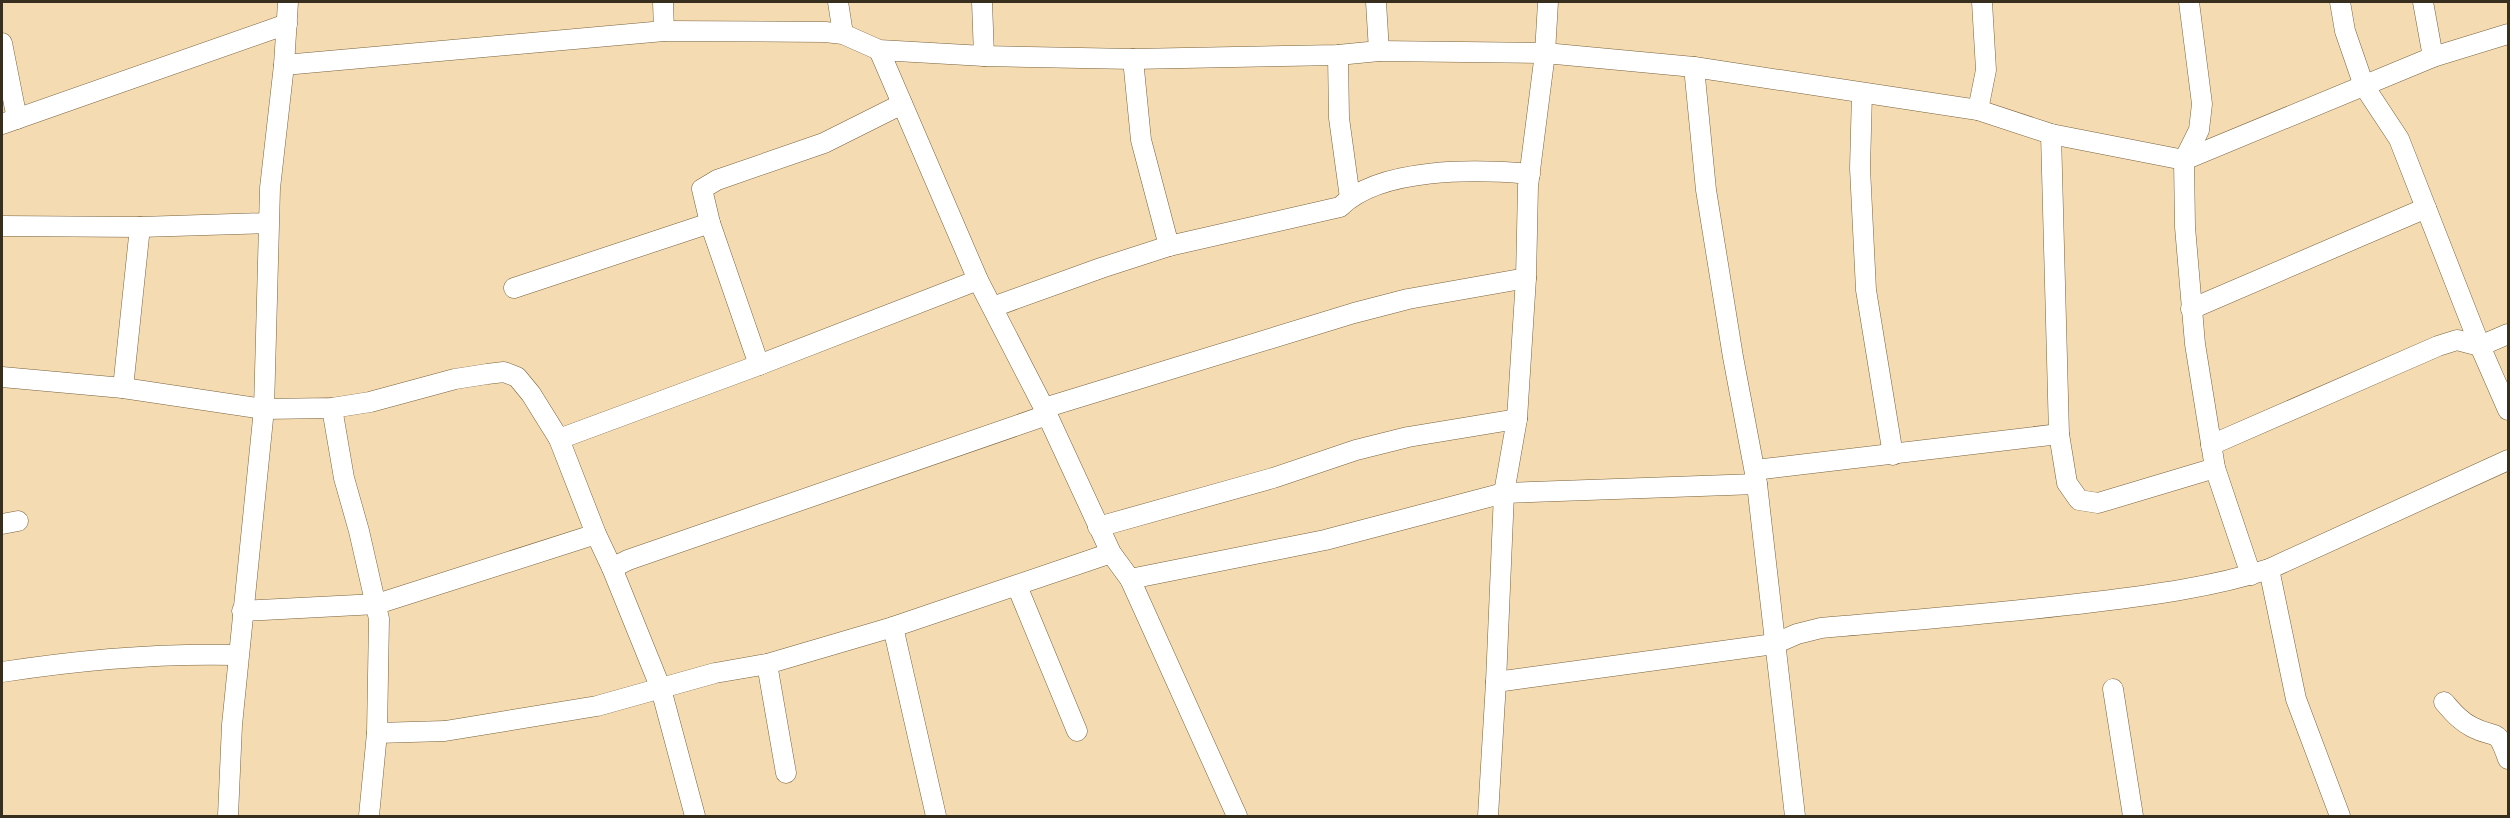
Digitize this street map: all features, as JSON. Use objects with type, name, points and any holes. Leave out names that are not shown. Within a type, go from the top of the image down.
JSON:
[{"type":"street","points":[[228,816],[230,747],[238,655],[264,409],[268,223],[288,2]]},
{"type":"street","points":[[663,2],[664,31]]},
{"type":"street","points":[[838,2],[843,34]]},
{"type":"street","points":[[982,2],[984,56]]},
{"type":"street","points":[[1376,2],[1379,51]]},
{"type":"street","points":[[1488,816],[1504,493],[1518,418],[1530,174],[1545,53],[1548,2]]},
{"type":"street","points":[[1978,110],[1986,70],[1982,2]]},
{"type":"street","points":[[2189,2],[2202,104],[2199,130],[2184,160],[2185,227],[2191,309],[2215,468],[2260,572],[2296,699],[2340,816]]},
{"type":"street","points":[[2340,2],[2345,31],[2364,86],[2399,139],[2480,346],[2508,410]]},
{"type":"street","points":[[2423,2],[2433,57]]},
{"type":"street","points":[[2,43],[9,122],[287,24]]},
{"type":"street","points":[[284,65],[664,31],[843,34],[879,50],[984,56],[1133,59],[1338,55],[1379,51],[1545,53],[1694,67],[1978,110],[2051,134],[2184,160],[2433,57],[2508,34]]},
{"type":"street","points":[[879,50],[978,280],[1046,411],[1111,553],[1130,579],[1230,815]]},
{"type":"street","points":[[1338,55],[1339,118],[1350,198]]},
{"type":"street","points":[[1133,59],[1141,140],[1168,246]]},
{"type":"street","points":[[1694,67],[1706,190],[1714,244],[1732,357],[1756,477],[1795,816]]},
{"type":"street","points":[[1862,93],[1860,168],[1866,290],[1893,455]]},
{"type":"street","points":[[759,366],[710,223],[701,193],[704,187],[824,143],[903,104]]},
{"type":"street","points":[[2051,134],[2059,434],[2067,483],[2079,500],[2098,503],[2215,468]]},
{"type":"street","points":[[993,307],[1168,246],[1341,207],[1350,198],[1385,181],[1435,173],[1530,174]]},
{"type":"street","points":[[2191,309],[2426,208]]},
{"type":"street","points":[[2,226],[140,227],[268,223]]},
{"type":"street","points":[[514,288],[710,223]]},
{"type":"street","points":[[123,388],[140,227]]},
{"type":"street","points":[[612,567],[1046,411],[1354,313],[1408,299],[1526,278]]},
{"type":"street","points":[[559,439],[759,366],[978,280]]},
{"type":"street","points":[[2211,445],[2438,346],[2457,340],[2480,346],[2508,334]]},
{"type":"street","points":[[2,377],[123,388],[264,409],[332,408],[370,402],[455,380],[504,372],[517,377],[531,394],[559,439],[596,534],[612,567],[661,689],[695,816]]},
{"type":"street","points":[[332,408],[344,478],[379,619],[377,733],[369,816]]},
{"type":"street","points":[[1098,527],[1273,478],[1356,450],[1407,437],[1518,418]]},
{"type":"street","points":[[1130,579],[1325,540],[1504,493],[1756,477],[1893,455],[2059,434]]},
{"type":"street","points":[[1496,682],[1774,644],[1797,634],[1821,628],[2053,607],[2144,596],[2260,572],[2508,460]]},
{"type":"street","points":[[242,611],[377,604],[596,534]]},
{"type":"street","points":[[377,733],[445,731],[597,706],[715,673],[767,664],[894,627],[1111,553]]},
{"type":"street","points":[[1017,586],[1077,731]]},
{"type":"street","points":[[894,627],[936,816]]},
{"type":"street","points":[[2,672],[65,663],[193,654],[238,655]]},
{"type":"street","points":[[767,664],[786,773]]},
{"type":"street","points":[[2113,689],[2133,816]]},
{"type":"street","points":[[2444,702],[2460,720],[2475,729],[2495,734],[2502,742],[2508,759]]}]
